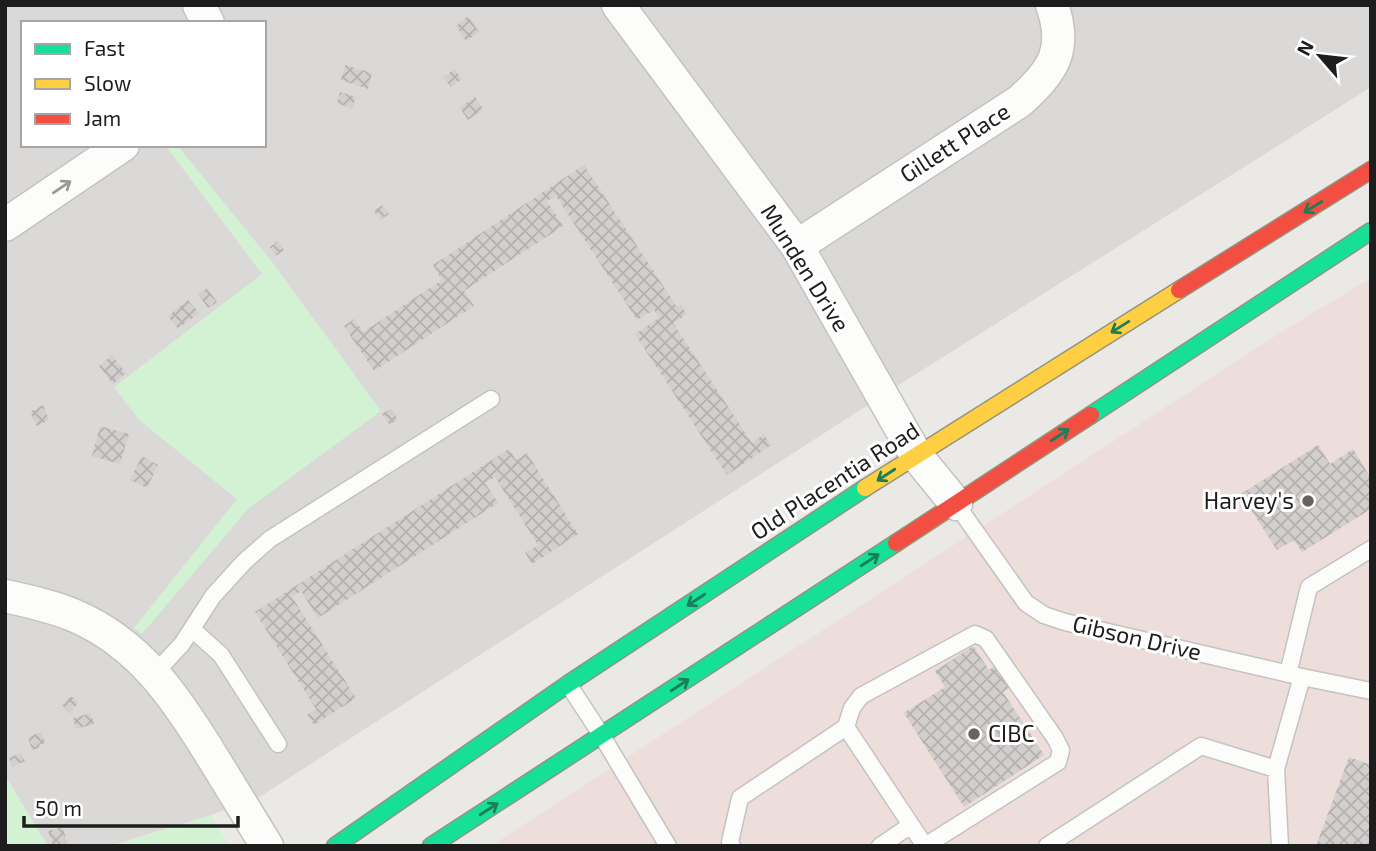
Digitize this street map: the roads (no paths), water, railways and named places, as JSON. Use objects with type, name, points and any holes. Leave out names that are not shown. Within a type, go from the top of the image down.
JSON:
[{"type":"main road","name":"Old Placentia Road","points":[[335,846],[568,684],[916,455],[1371,170]]},
{"type":"main road","points":[[432,846],[1371,231]]},
{"type":"street","points":[[199,5],[207,21]]},
{"type":"street","name":"Munden Drive","points":[[618,5],[797,246],[916,455],[956,504]]},
{"type":"street","name":"Gillett Place","points":[[797,246],[1020,101],[1041,82],[1053,63],[1059,43],[1052,5]]},
{"type":"street","points":[[5,225],[120,147]]},
{"type":"street","points":[[5,596],[51,607],[90,623],[127,646],[155,673],[191,723],[267,846]]},
{"type":"lane","points":[[155,673],[192,629],[213,596],[244,562],[270,539],[491,398]]},
{"type":"lane","name":"Gibson Drive","points":[[956,504],[1026,603],[1044,615],[1295,676],[1371,691]]},
{"type":"lane","points":[[1280,846],[1276,769],[1295,676],[1309,587],[1371,549]]},
{"type":"lane","points":[[192,629],[220,655],[278,744]]},
{"type":"lane","points":[[732,846],[730,842],[740,798],[846,727],[852,708],[861,696],[975,634],[986,639],[1061,750],[1058,762],[925,846],[846,727]]},
{"type":"lane","points":[[568,684],[603,736],[668,846]]},
{"type":"lane","points":[[1047,846],[1201,746],[1276,769]]},
{"type":"lane","points":[[880,846],[911,825]]},
{"type":"place","name":"Harvey's","points":[[1308,501]]},
{"type":"place","name":"CIBC","points":[[974,734]]}]
